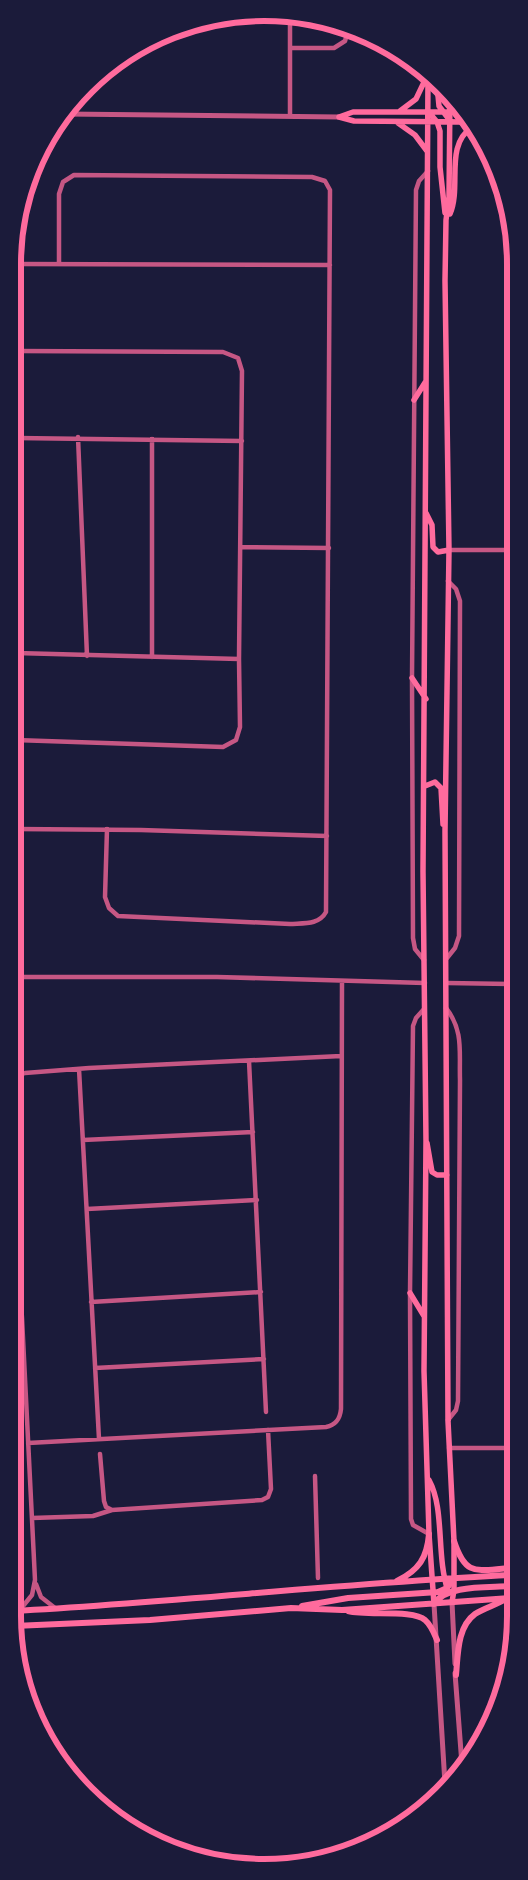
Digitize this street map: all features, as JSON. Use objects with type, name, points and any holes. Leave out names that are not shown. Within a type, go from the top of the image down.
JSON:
[{"type":"main road","points":[[396,112],[416,99],[425,82]]},
{"type":"main road","points":[[427,84],[424,983],[426,1141],[424,1316],[429,1534],[434,1604]]},
{"type":"main road","points":[[438,95],[441,111],[451,122]]},
{"type":"main road","points":[[446,220],[449,201],[450,108]]},
{"type":"main road","points":[[428,111],[437,122],[440,131],[440,167],[446,220],[445,366],[448,430],[449,550],[445,831],[448,1421],[454,1541],[454,1578],[450,1590],[440,1596],[434,1604]]},
{"type":"main road","points":[[339,117],[353,112],[454,112]]},
{"type":"main road","points":[[339,117],[354,121],[461,122]]},
{"type":"main road","points":[[396,122],[415,135],[428,153]]},
{"type":"main road","points":[[446,220],[455,198],[458,143],[468,132]]},
{"type":"main road","points":[[414,400],[422,389],[427,376]]},
{"type":"main road","points":[[426,513],[432,525],[433,547],[438,552],[449,550]]},
{"type":"main road","points":[[412,678],[426,699]]},
{"type":"main road","points":[[425,786],[435,782],[441,788],[442,818],[445,831]]},
{"type":"main road","points":[[426,1141],[431,1153],[432,1172],[440,1176],[447,1175]]},
{"type":"main road","points":[[410,1293],[424,1316]]},
{"type":"main road","points":[[428,1479],[436,1501],[441,1565],[444,1579],[450,1590],[452,1602]]},
{"type":"main road","points":[[396,1582],[411,1573],[422,1563],[429,1534]]},
{"type":"main road","points":[[454,1541],[461,1560],[469,1568],[480,1570],[507,1568]]},
{"type":"main road","points":[[441,1565],[447,1570],[454,1566]]},
{"type":"main road","points":[[21,1611],[507,1575]]},
{"type":"main road","points":[[421,1580],[427,1586],[422,1593]]},
{"type":"main road","points":[[22,1626],[150,1620],[291,1608],[348,1598],[507,1586]]},
{"type":"main road","points":[[465,1590],[462,1597],[466,1602]]},
{"type":"main road","points":[[291,1608],[342,1610],[507,1598]]},
{"type":"main road","points":[[456,1675],[461,1635],[466,1624],[474,1615],[507,1599]]},
{"type":"main road","points":[[342,1610],[365,1615],[419,1616],[429,1624],[437,1640]]},
{"type":"street","points":[[290,23],[290,116]]},
{"type":"street","points":[[290,48],[334,48],[344,41],[346,36]]},
{"type":"street","points":[[73,114],[339,117]]},
{"type":"street","points":[[425,961],[415,949],[413,938],[412,678],[416,190],[419,181],[428,171]]},
{"type":"street","points":[[59,264],[59,194],[63,182],[74,175],[312,177],[325,182],[330,194],[327,908],[323,917],[314,922],[256,923],[118,916],[109,908],[106,897],[107,829]]},
{"type":"street","points":[[21,264],[330,265]]},
{"type":"street","points":[[21,351],[223,352],[238,358],[242,372],[240,732],[236,740],[223,747],[21,740]]},
{"type":"street","points":[[21,438],[78,437],[242,442]]},
{"type":"street","points":[[78,437],[86,656]]},
{"type":"street","points":[[152,439],[152,657]]},
{"type":"street","points":[[240,547],[328,548]]},
{"type":"street","points":[[449,550],[507,550]]},
{"type":"street","points":[[447,958],[455,948],[459,936],[461,762],[460,601],[458,592],[448,581]]},
{"type":"street","points":[[21,653],[239,659]]},
{"type":"street","points":[[21,829],[107,829],[327,836]]},
{"type":"street","points":[[21,977],[217,977],[424,983]]},
{"type":"street","points":[[28,1443],[326,1427],[335,1424],[341,1409],[342,982]]},
{"type":"street","points":[[447,983],[507,984]]},
{"type":"street","points":[[446,1008],[457,1022],[459,1030],[460,1080],[458,1402],[456,1410],[448,1421]]},
{"type":"street","points":[[424,1009],[416,1018],[413,1026],[410,1293],[411,1519],[413,1525],[429,1534]]},
{"type":"street","points":[[21,1074],[79,1069],[341,1056]]},
{"type":"street","points":[[249,1061],[266,1412]]},
{"type":"street","points":[[79,1069],[99,1439]]},
{"type":"street","points":[[83,1140],[253,1132]]},
{"type":"street","points":[[87,1209],[257,1200]]},
{"type":"street","points":[[91,1302],[261,1292]]},
{"type":"street","points":[[21,1321],[34,1580],[32,1596],[21,1606]]},
{"type":"street","points":[[95,1368],[264,1359]]},
{"type":"street","points":[[32,1518],[93,1516],[112,1510],[265,1499],[271,1489],[268,1430]]},
{"type":"street","points":[[449,1448],[507,1448]]},
{"type":"street","points":[[100,1454],[104,1502],[106,1507],[112,1510]]},
{"type":"street","points":[[315,1476],[318,1578]]},
{"type":"street","points":[[34,1580],[41,1597],[56,1609]]},
{"type":"street","points":[[452,1602],[462,1758]]},
{"type":"street","points":[[434,1604],[445,1779]]}]
